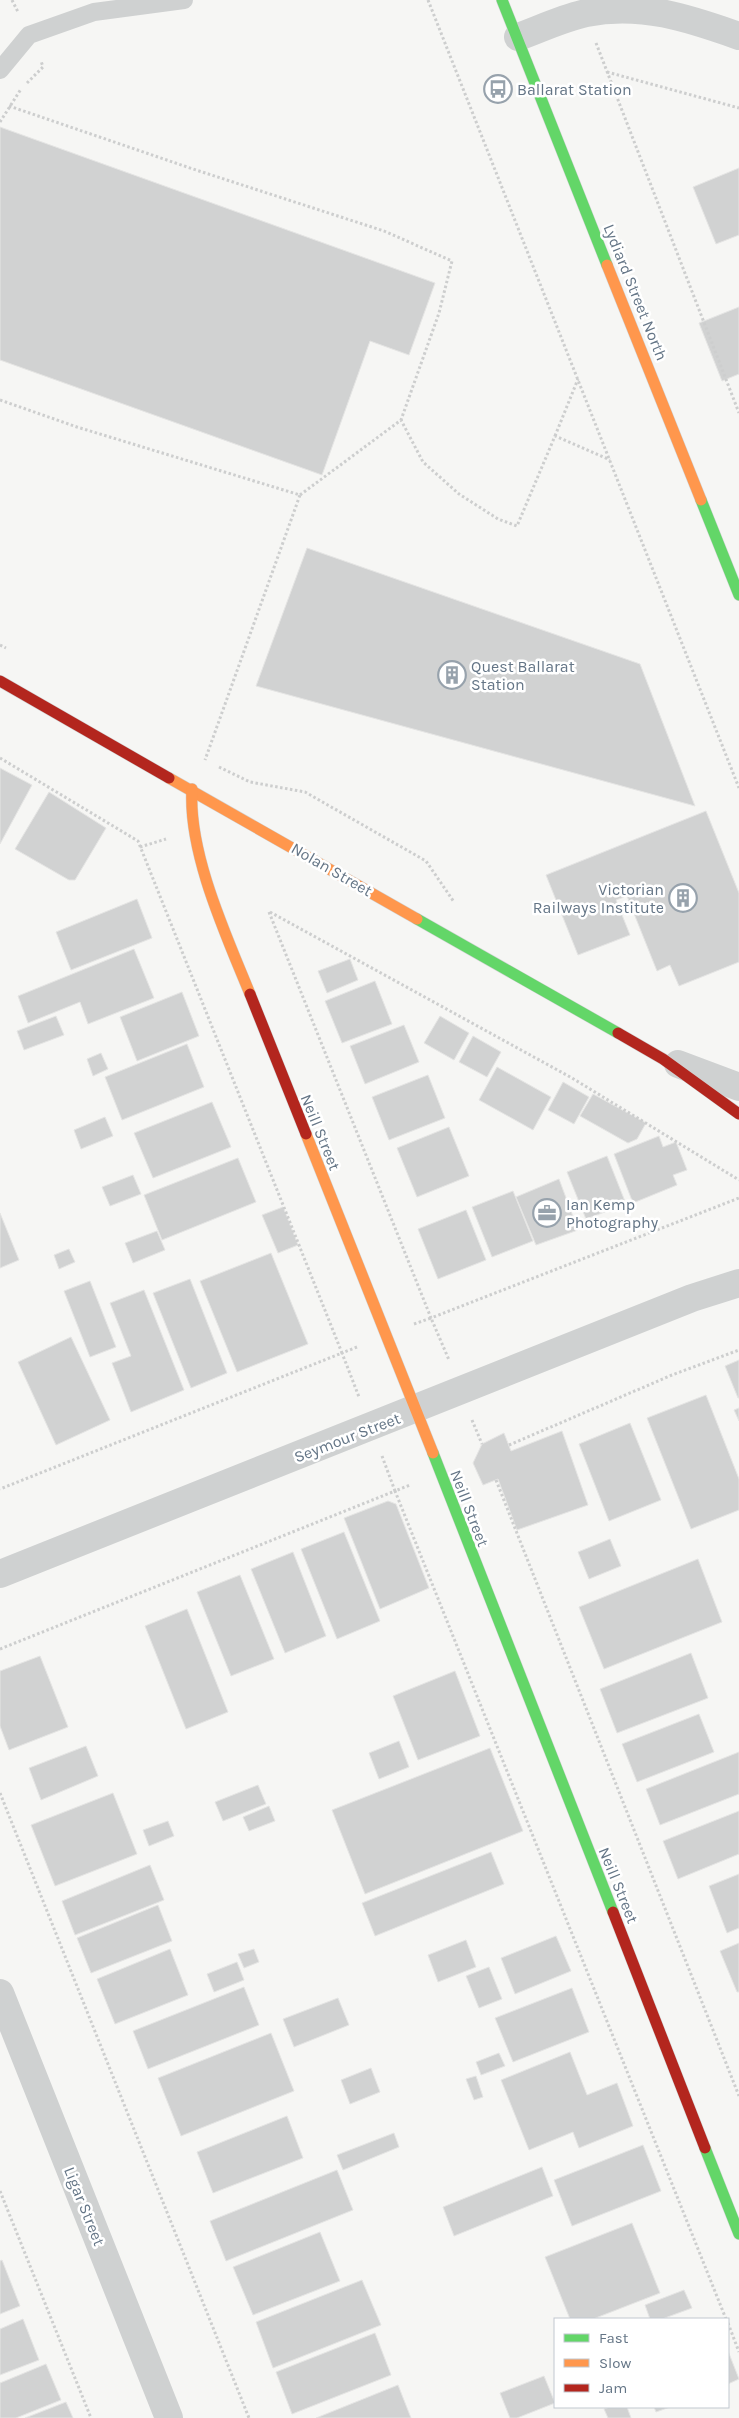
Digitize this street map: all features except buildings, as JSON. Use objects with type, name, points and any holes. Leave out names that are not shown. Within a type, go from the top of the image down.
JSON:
[{"type":"street","name":"Lydiard Street North","points":[[502,0],[739,595]]},
{"type":"street","points":[[518,37],[585,14],[617,8],[651,10],[687,17],[739,36]]},
{"type":"street","name":"Nolan Street","points":[[0,681],[663,1058],[739,1114]]},
{"type":"street","name":"Neill Street","points":[[192,789],[191,807],[199,850],[221,922],[416,1410],[739,2234]]},
{"type":"street","name":"Nolan Street","points":[[663,1058],[739,1087]]},
{"type":"street","name":"Seymour Street","points":[[692,1298],[739,1263]]},
{"type":"street","name":"Seymour Street","points":[[0,1574],[416,1410],[692,1298],[739,1283]]},
{"type":"street","name":"Ligar Street","points":[[0,1993],[170,2418]]},
{"type":"lane","points":[[0,70],[29,35],[94,12],[184,0]]},
{"type":"path","points":[[428,0],[739,788]]},
{"type":"path","points":[[585,14],[739,413]]},
{"type":"path","points":[[606,72],[739,108]]},
{"type":"path","points":[[9,106],[193,169],[384,231],[452,261],[439,313],[401,420],[300,496],[205,760]]},
{"type":"path","points":[[401,420],[423,462],[460,494],[498,519],[517,526],[578,379]]},
{"type":"path","points":[[0,400],[78,427],[300,496]]},
{"type":"path","points":[[555,436],[610,460]]},
{"type":"path","points":[[0,645],[8,650]]},
{"type":"path","points":[[198,755],[250,782],[305,792],[426,861],[456,904]]},
{"type":"path","points":[[0,758],[138,841],[342,1353],[0,1489]]},
{"type":"path","points":[[739,1180],[572,1078],[269,912],[431,1318],[739,1198]]},
{"type":"path","points":[[509,1445],[663,1379],[739,1350]]},
{"type":"path","points":[[496,1480],[739,2096]]},
{"type":"path","points":[[0,1649],[395,1492],[726,2318]]},
{"type":"path","points":[[0,1794],[249,2418]]},
{"type":"path","points":[[0,2191],[91,2418]]},
{"type":"path","points":[[729,2327],[739,2352]]},
{"type":"traffic: fast","points":[[502,0],[607,265]]},
{"type":"traffic: fast","points":[[701,500],[739,595]]},
{"type":"traffic: fast","points":[[417,919],[618,1033]]},
{"type":"traffic: fast","points":[[433,1453],[613,1912]]},
{"type":"traffic: fast","points":[[705,2148],[739,2234]]},
{"type":"traffic: slow","points":[[607,265],[701,500]]},
{"type":"traffic: slow","points":[[169,778],[417,919]]},
{"type":"traffic: slow","points":[[192,789],[192,814],[202,866],[220,920],[250,994]]},
{"type":"traffic: slow","points":[[306,1134],[433,1453]]},
{"type":"traffic: jam","points":[[0,681],[169,778]]},
{"type":"traffic: jam","points":[[250,994],[306,1134]]},
{"type":"traffic: jam","points":[[618,1033],[663,1059],[739,1114]]},
{"type":"traffic: jam","points":[[613,1912],[705,2148]]},
{"type":"place","name":"Ballarat Station","points":[[498,89]]},
{"type":"place","name":"Quest Ballarat Station","points":[[452,675]]},
{"type":"place","name":"Victorian Railways Institute","points":[[683,898]]},
{"type":"place","name":"Ian Kemp Photography","points":[[547,1213]]}]
